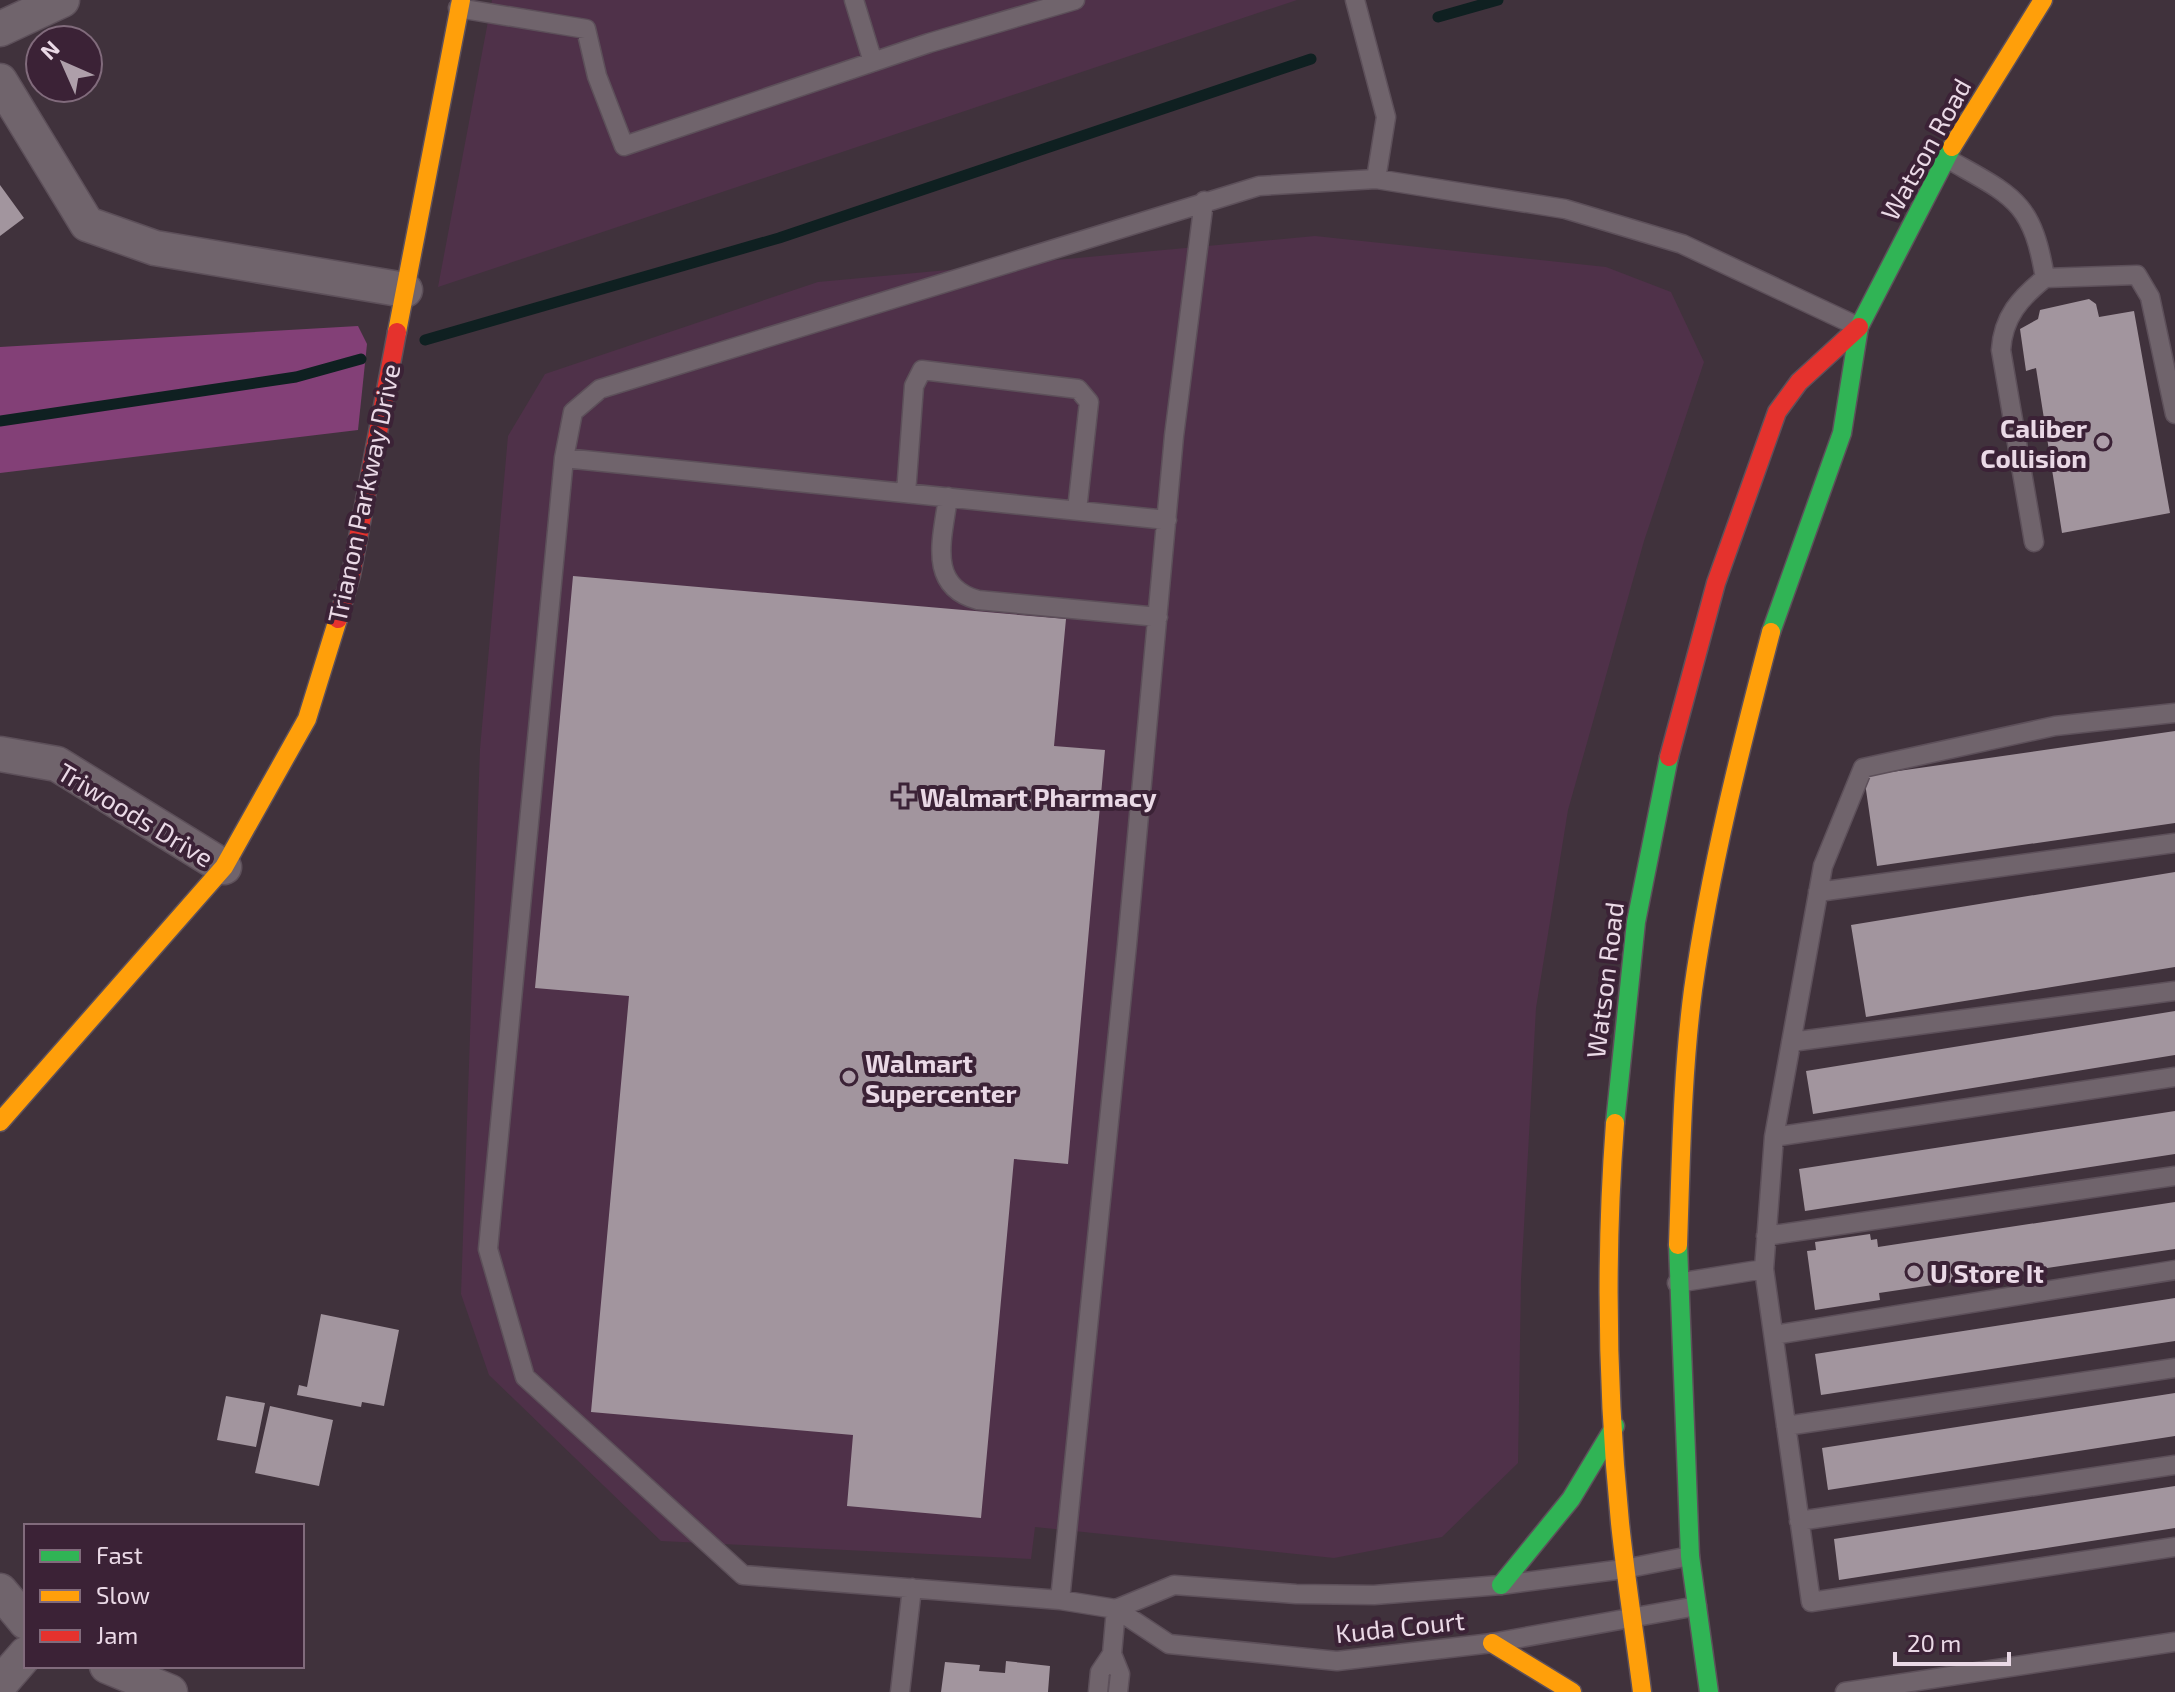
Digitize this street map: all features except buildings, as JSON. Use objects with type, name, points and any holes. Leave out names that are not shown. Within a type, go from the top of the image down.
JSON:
[{"type":"main road","name":"Watson Road","points":[[1709,1692],[1690,1556],[1677,1283],[1683,1090],[1693,991],[1726,804],[1775,618],[1842,433],[1859,327],[1946,158],[2043,0]]},
{"type":"main road","name":"Trianon Parkway Drive","points":[[0,1122],[224,867],[307,719],[351,575],[460,4]]},
{"type":"main road","name":"Watson Road","points":[[1642,1692],[1624,1569],[1610,1294],[1611,1193],[1620,1043],[1637,914],[1662,777],[1697,643],[1739,515],[1782,402],[1859,327]]},
{"type":"main road","points":[[1501,1585],[1571,1499],[1615,1426]]},
{"type":"main road","points":[[1492,1643],[1572,1692]]},
{"type":"street","points":[[0,29],[62,0]]},
{"type":"street","points":[[0,81],[87,224],[155,248],[405,290]]},
{"type":"street","name":"Triwoods Drive","points":[[0,754],[57,764],[224,867]]},
{"type":"street","points":[[0,1591],[24,1620]]},
{"type":"street","points":[[0,1684],[24,1656]]},
{"type":"street","points":[[112,1668],[170,1692]]},
{"type":"lane","points":[[854,0],[873,62]]},
{"type":"lane","points":[[460,4],[586,29],[597,76],[624,146],[873,62],[1075,0]]},
{"type":"lane","points":[[1355,0],[1386,117],[1376,179]]},
{"type":"lane","points":[[1946,158],[2017,202],[2038,237],[2045,278]]},
{"type":"lane","name":"Kuda Court","points":[[1697,1606],[1492,1643],[1337,1661],[1169,1644],[1116,1609],[1060,1600],[743,1575],[525,1377],[488,1249],[564,458],[573,412],[600,389],[1259,186],[1376,179],[1565,209],[1682,244],[1859,327]]},
{"type":"lane","points":[[1060,1600],[1167,520],[1204,201]]},
{"type":"lane","points":[[2034,542],[2001,350],[2002,332],[2024,295],[2045,278],[2137,275],[2150,297],[2175,414]]},
{"type":"lane","points":[[906,493],[914,386],[922,370],[1078,389],[1089,402],[1077,510]]},
{"type":"lane","points":[[564,458],[1167,520]]},
{"type":"lane","points":[[948,497],[940,558],[944,573],[960,595],[978,600],[1158,617]]},
{"type":"lane","points":[[2175,713],[2055,726],[1863,768],[1823,866],[1774,1137],[1764,1269],[1811,1602],[2175,1547]]},
{"type":"lane","points":[[1818,892],[2175,843]]},
{"type":"lane","points":[[1791,1042],[2175,991]]},
{"type":"lane","points":[[1774,1137],[2175,1077]]},
{"type":"lane","points":[[1766,1236],[2175,1176]]},
{"type":"lane","points":[[1677,1283],[1764,1269]]},
{"type":"lane","points":[[1774,1335],[2175,1270]]},
{"type":"lane","points":[[1786,1426],[2175,1368]]},
{"type":"lane","points":[[1799,1521],[2175,1465]]},
{"type":"lane","name":"Kuda Court","points":[[1116,1609],[1174,1585],[1296,1594],[1374,1595],[1501,1585],[1624,1569],[1690,1556]]},
{"type":"lane","points":[[900,1692],[912,1588]]},
{"type":"lane","points":[[1116,1609],[1112,1654],[1120,1674],[1118,1692]]},
{"type":"lane","points":[[1845,1692],[2175,1642]]},
{"type":"lane","points":[[1098,1692],[1100,1672],[1112,1654]]},
{"type":"shaded area","points":[[492,0],[1297,0],[438,287]]},
{"type":"shaded area","points":[[1315,236],[1606,267],[1671,292],[1704,362],[1644,541],[1568,810],[1536,1008],[1521,1280],[1518,1463],[1442,1537],[1334,1558],[1035,1527],[1031,1559],[661,1541],[489,1375],[461,1294],[480,749],[508,436],[545,374],[818,282]]},
{"type":"shaded area","points":[[358,326],[367,344],[358,430],[0,473],[0,347]]},
{"type":"waterway","points":[[1438,17],[1498,0]]},
{"type":"waterway","points":[[425,340],[779,238],[1311,59]]},
{"type":"waterway","points":[[0,421],[296,377],[361,359]]},
{"type":"traffic: fast","points":[[1771,632],[1842,433],[1859,327],[1952,147]]},
{"type":"traffic: fast","points":[[1615,1123],[1636,922],[1669,757]]},
{"type":"traffic: fast","points":[[1678,1245],[1690,1556],[1709,1692]]},
{"type":"traffic: fast","points":[[1501,1585],[1571,1499],[1615,1426]]},
{"type":"traffic: slow","points":[[397,332],[461,0]]},
{"type":"traffic: slow","points":[[1952,147],[2043,0]]},
{"type":"traffic: slow","points":[[0,1122],[224,867],[307,719],[338,619]]},
{"type":"traffic: slow","points":[[1678,1245],[1684,1085],[1693,990],[1717,854],[1771,632]]},
{"type":"traffic: slow","points":[[1615,1123],[1609,1273],[1612,1423],[1620,1523],[1642,1692]]},
{"type":"traffic: slow","points":[[1492,1643],[1572,1692]]},
{"type":"traffic: jam","points":[[1669,757],[1716,583],[1777,412],[1799,382],[1859,327]]},
{"type":"traffic: jam","points":[[338,619],[351,575],[397,332]]},
{"type":"place","name":"Caliber Collision","points":[[2103,442]]},
{"type":"place","name":"Walmart Pharmacy","points":[[904,796]]},
{"type":"place","name":"Walmart Supercenter","points":[[849,1077]]},
{"type":"place","name":"U Store It","points":[[1914,1272]]}]
